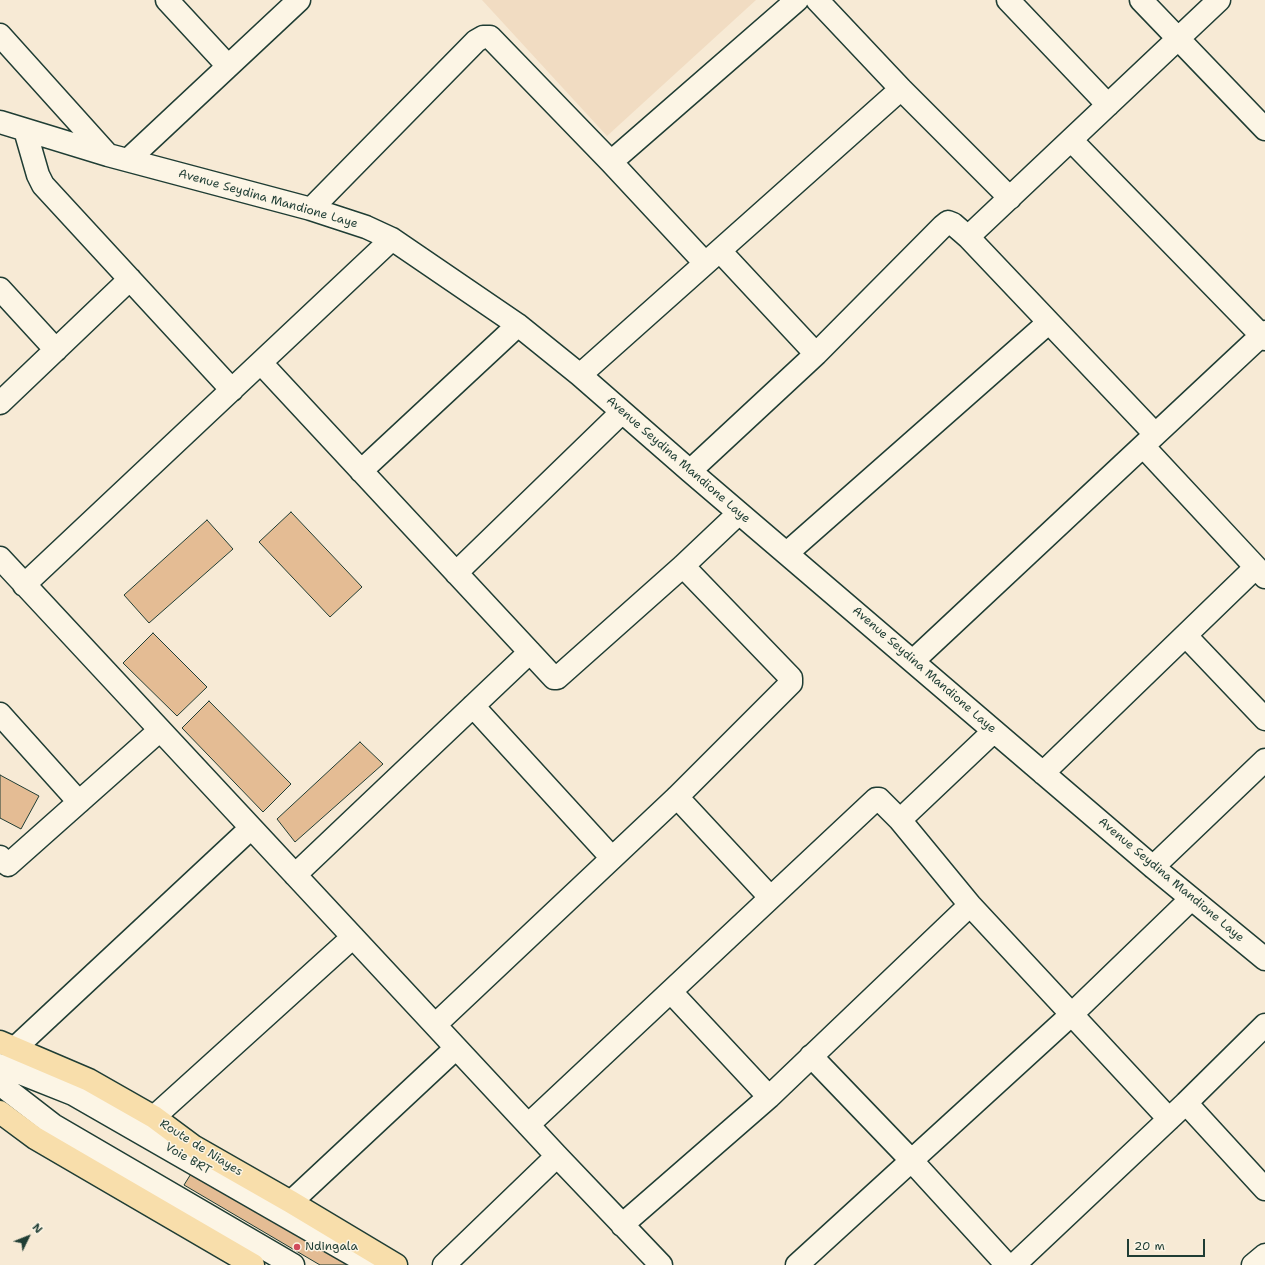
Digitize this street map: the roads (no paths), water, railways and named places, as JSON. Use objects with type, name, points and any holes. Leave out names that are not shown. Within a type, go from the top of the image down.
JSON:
[{"type":"main road","name":"Route de Niayes","points":[[7,1046],[89,1080],[154,1118],[193,1146],[291,1202],[396,1265]]},
{"type":"main road","points":[[0,1112],[35,1138],[252,1265]]},
{"type":"street","points":[[167,0],[228,66]]},
{"type":"street","points":[[0,35],[118,157],[228,66],[299,0]]},
{"type":"street","points":[[611,162],[797,0]]},
{"type":"street","points":[[817,0],[901,89],[1010,198]]},
{"type":"street","points":[[1141,0],[1265,129]]},
{"type":"street","points":[[968,237],[1219,0]]},
{"type":"street","points":[[1017,3],[1108,105]]},
{"type":"street","points":[[311,208],[476,41],[483,37],[490,37],[611,162],[816,354]]},
{"type":"street","points":[[580,375],[901,89]]},
{"type":"street","name":"Avenue Seydina Mandione Laye","points":[[0,122],[118,157],[311,208],[366,227],[392,239],[518,325],[580,375],[1153,867],[1264,956]]},
{"type":"street","points":[[26,130],[38,175],[43,185],[232,390]]},
{"type":"street","points":[[912,661],[1264,335],[1071,140]]},
{"type":"street","points":[[690,471],[816,354],[943,226],[948,222],[953,224],[968,237],[1048,323],[1260,572],[1186,636],[1043,773]]},
{"type":"street","points":[[24,584],[392,239]]},
{"type":"street","points":[[0,403],[130,280]]},
{"type":"street","points":[[0,289],[56,350]]},
{"type":"street","points":[[787,554],[1048,323]]},
{"type":"street","points":[[361,471],[518,325]]},
{"type":"street","points":[[261,363],[554,678],[557,678],[683,566],[739,513]]},
{"type":"street","points":[[456,573],[622,412]]},
{"type":"street","points":[[0,558],[456,1048],[661,1265]]},
{"type":"street","points":[[435,1025],[677,797],[791,682],[791,678],[683,566]]},
{"type":"street","points":[[1186,636],[1265,719]]},
{"type":"street","points":[[295,875],[530,652]]},
{"type":"street","points":[[473,706],[612,858]]},
{"type":"street","points":[[0,714],[79,802]]},
{"type":"street","points":[[0,856],[8,865],[160,730]]},
{"type":"street","points":[[900,820],[994,731]]},
{"type":"street","points":[[1153,867],[1265,760]]},
{"type":"street","points":[[677,797],[770,898]]},
{"type":"street","points":[[528,1125],[876,799],[882,800],[970,905],[1169,1119]]},
{"type":"street","points":[[7,1046],[252,828]]},
{"type":"street","points":[[797,1265],[1072,1014],[1191,899]]},
{"type":"street","points":[[622,1225],[768,1097],[970,905]]},
{"type":"street","points":[[154,1118],[353,937]]},
{"type":"street","points":[[671,992],[768,1097]]},
{"type":"street","points":[[1014,1265],[1186,1103],[1265,1025]]},
{"type":"street","points":[[291,1202],[456,1048]]},
{"type":"street","points":[[811,1056],[911,1160],[1007,1265]]},
{"type":"street","name":"Voie BRT","points":[[0,1065],[73,1094],[371,1265]]},
{"type":"street","points":[[0,1084],[54,1125],[293,1265]]},
{"type":"street","points":[[1186,1103],[1265,1189]]},
{"type":"street","points":[[444,1265],[557,1156]]},
{"type":"street","points":[[1253,1265],[1265,1255]]},
{"type":"place","name":"Ndingala","points":[[297,1247]]}]
